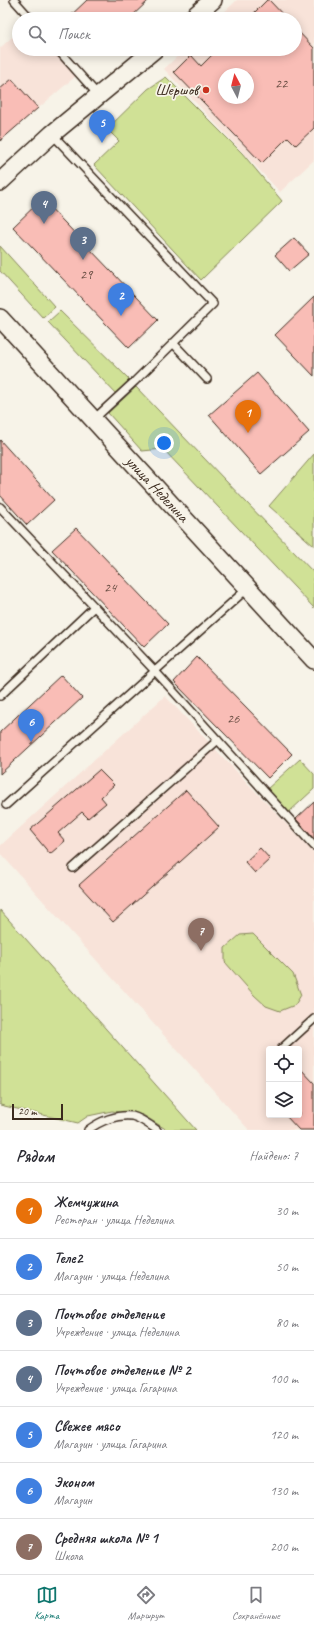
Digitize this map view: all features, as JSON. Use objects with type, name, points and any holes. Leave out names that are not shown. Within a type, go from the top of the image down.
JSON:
[{"type":"street","points":[[198,12],[213,0]]},
{"type":"street","points":[[0,182],[52,134],[147,56]]},
{"type":"street","name":"улица Неделина","points":[[0,318],[92,420],[314,660]]},
{"type":"lane","points":[[14,0],[25,12]]},
{"type":"lane","points":[[64,56],[99,96]]},
{"type":"lane","points":[[52,134],[213,304],[92,420]]},
{"type":"lane","points":[[173,344],[207,379]]},
{"type":"lane","points":[[0,507],[155,671],[314,846]]},
{"type":"lane","points":[[6,805],[248,588]]},
{"type":"lane","points":[[0,696],[94,607]]},
{"type":"lane","points":[[73,868],[218,740]]},
{"type":"lane","points":[[284,1046],[314,1019]]},
{"type":"lane","points":[[88,1130],[96,1124],[113,1118],[133,1116],[157,1130]]},
{"type":"shaded area","points":[[237,0],[314,0],[314,160],[280,192],[164,69],[178,56],[302,56],[302,12],[224,12]]},
{"type":"shaded area","points":[[12,37],[12,56],[58,56],[76,76],[0,141],[0,48]]},
{"type":"shaded area","points":[[165,696],[314,853],[314,1130],[249,1130],[0,853],[0,846]]},
{"type":"green space","points":[[166,77],[242,153],[282,201],[201,280],[94,165],[119,141],[107,129],[148,89]]},
{"type":"green space","points":[[0,246],[55,307],[43,318],[0,271]]},
{"type":"green space","points":[[60,311],[131,381],[117,395],[48,322]]},
{"type":"green space","points":[[136,387],[314,573],[314,608],[163,449],[142,451],[108,413]]},
{"type":"green space","points":[[314,454],[314,546],[269,506]]},
{"type":"green space","points":[[300,759],[314,774],[314,789],[289,812],[267,789]]},
{"type":"green space","points":[[0,910],[196,1130],[167,1130],[143,1115],[112,1111],[88,1116],[78,1123],[0,1105]]},
{"type":"green space","points":[[253,934],[293,974],[301,995],[295,1005],[280,1011],[266,1006],[254,995],[225,962],[225,948],[240,935]]},
{"type":"building","points":[[87,0],[149,0],[136,12],[74,12]]},
{"type":"building","points":[[267,0],[269,0],[280,12],[255,12]]},
{"type":"building","points":[[302,35],[314,48],[314,128],[296,145],[288,137],[262,163],[174,72],[190,56],[192,56],[201,66],[211,56],[302,56]]},
{"type":"building","points":[[12,79],[38,108],[0,141],[0,89]]},
{"type":"building","points":[[42,199],[158,320],[129,348],[13,227]]},
{"type":"building","points":[[294,238],[309,254],[289,271],[275,255]]},
{"type":"building","points":[[314,297],[314,376],[275,335]]},
{"type":"building","points":[[257,373],[309,432],[261,474],[209,415]]},
{"type":"building","points":[[0,440],[54,500],[27,525],[0,495]]},
{"type":"building","points":[[76,528],[168,624],[144,647],[52,550]]},
{"type":"building","points":[[197,657],[292,754],[268,778],[174,682]]},
{"type":"building","points":[[61,675],[82,698],[0,774],[0,732]]},
{"type":"building","points":[[99,770],[114,785],[101,797],[106,803],[88,818],[82,812],[58,833],[65,841],[50,854],[30,830]]},
{"type":"building","points":[[186,790],[219,827],[113,922],[79,885]]},
{"type":"building","points":[[314,802],[314,839],[296,819]]},
{"type":"building","points":[[260,848],[270,859],[255,873],[245,862]]},
{"type":"building","points":[[302,1070],[314,1083],[314,1130],[299,1130],[288,1118],[302,1118]]},
{"type":"place","name":"Шершов","points":[[206,90]]},
{"type":"place","name":"Свежее мясо","points":[[102,143]]},
{"type":"place","name":"Почтовое отделение № 2","points":[[44,224]]},
{"type":"place","name":"Почтовое отделение","points":[[83,260]]},
{"type":"place","name":"Теле2","points":[[121,316]]},
{"type":"place","name":"Жемчужина","points":[[248,433]]},
{"type":"place","name":"Эконом","points":[[31,742]]},
{"type":"place","name":"Средняя школа № 1","points":[[201,951]]}]
